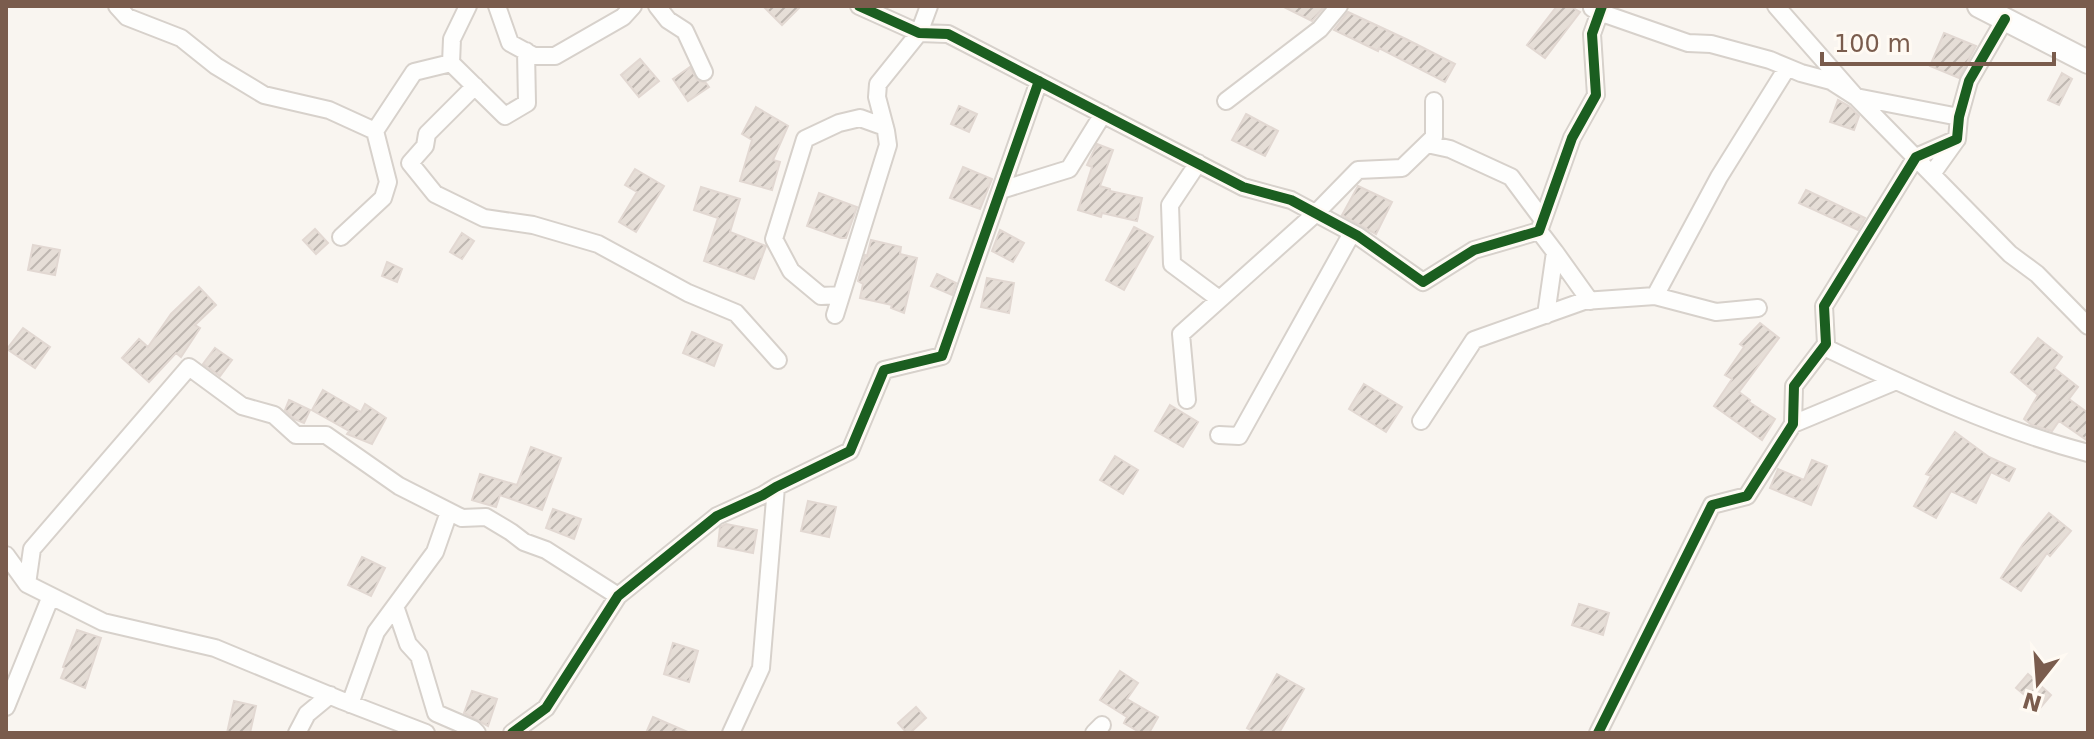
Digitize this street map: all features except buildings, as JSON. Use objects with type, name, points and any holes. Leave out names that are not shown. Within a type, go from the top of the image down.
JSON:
[{"type":"street","points":[[117,6],[127,17],[181,38],[216,66],[264,95],[329,110],[375,131]]},
{"type":"street","points":[[468,6],[452,39],[451,63],[505,116],[527,103],[526,51]]},
{"type":"street","points":[[497,6],[510,43],[534,56],[555,56],[623,17],[633,6]]},
{"type":"street","points":[[657,6],[668,20],[685,31],[704,72]]},
{"type":"street","points":[[859,6],[919,33],[948,34],[1243,187],[1291,200],[1352,233],[1423,282],[1474,250],[1541,225],[1572,138],[1596,95],[1592,34],[1597,8],[1688,43],[1726,47],[1770,60],[1831,81],[1856,97],[1959,117]]},
{"type":"street","points":[[835,315],[888,145],[877,97],[878,84],[919,33],[929,6]]},
{"type":"street","points":[[1226,101],[1320,29],[1339,6]]},
{"type":"street","points":[[1776,6],[1856,97],[2010,254],[2037,274],[2088,326]]},
{"type":"street","points":[[1979,6],[2088,62]]},
{"type":"street","points":[[1932,174],[1957,139],[1959,117],[1969,81],[2005,19]]},
{"type":"street","points":[[341,237],[383,198],[388,182],[375,131],[414,72],[451,63]]},
{"type":"street","points":[[1655,296],[1719,177],[1787,68]]},
{"type":"street","points":[[512,733],[546,708],[618,596],[717,516],[850,451],[884,370],[942,356],[1039,81]]},
{"type":"street","points":[[475,86],[427,134],[425,146],[410,163],[435,194],[484,218],[533,225],[598,244],[688,293],[736,313],[778,360]]},
{"type":"street","points":[[1187,400],[1181,334],[1316,213],[1358,170],[1402,168],[1434,137],[1434,101]]},
{"type":"street","points":[[1001,190],[1069,169],[1103,114]]},
{"type":"street","points":[[841,295],[821,296],[791,271],[774,239],[805,139],[839,123],[860,118],[885,127]]},
{"type":"street","points":[[1598,733],[1712,505],[1747,496],[1793,424],[1794,386],[1826,344],[1824,306],[1916,157],[1957,139]]},
{"type":"street","points":[[1427,144],[1450,149],[1511,177],[1555,252],[1590,301]]},
{"type":"street","points":[[1198,163],[1170,205],[1172,264],[1219,299]]},
{"type":"street","points":[[1219,435],[1239,436],[1352,233]]},
{"type":"street","points":[[1546,315],[1555,252]]},
{"type":"street","points":[[1421,421],[1474,340],[1546,315],[1590,301],[1655,296],[1716,312],[1758,308]]},
{"type":"street","points":[[1824,347],[1921,393],[2043,442],[2088,453]]},
{"type":"street","points":[[27,584],[32,549],[189,367],[242,406],[274,415],[296,435],[326,435],[399,486],[462,518],[486,517],[524,542],[546,550],[618,596]]},
{"type":"street","points":[[1793,424],[1896,381]]},
{"type":"street","points":[[731,733],[761,668],[776,487]]},
{"type":"street","points":[[350,704],[376,632],[435,552],[449,512]]},
{"type":"street","points":[[6,555],[27,584],[103,622],[215,648],[426,733]]},
{"type":"street","points":[[6,707],[51,596]]},
{"type":"street","points":[[395,606],[408,644],[419,656],[436,713],[477,733]]},
{"type":"street","points":[[297,733],[307,714],[330,695]]},
{"type":"cycle path","points":[[859,6],[919,33],[948,34],[1243,187],[1291,200],[1358,236],[1423,282],[1474,250],[1539,231],[1572,138],[1596,95],[1592,34],[1602,6]]},
{"type":"cycle path","points":[[1598,733],[1712,505],[1747,496],[1793,424],[1794,386],[1826,344],[1824,306],[1916,157],[1957,139],[1959,117],[1969,81],[2005,19]]},
{"type":"cycle path","points":[[512,733],[546,708],[618,596],[717,516],[850,451],[884,370],[942,356],[1039,81]]}]
